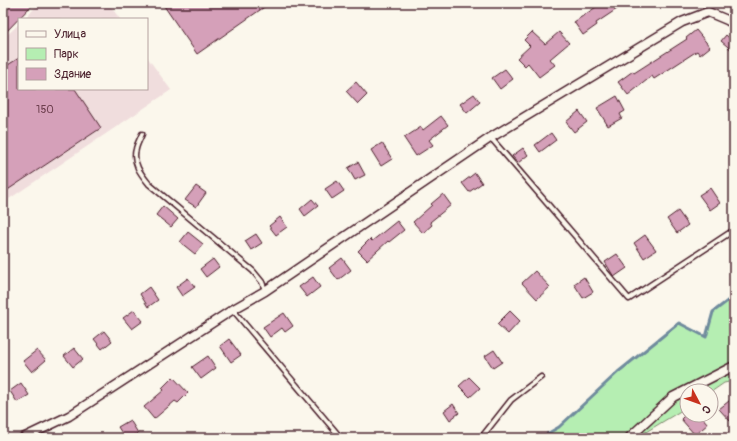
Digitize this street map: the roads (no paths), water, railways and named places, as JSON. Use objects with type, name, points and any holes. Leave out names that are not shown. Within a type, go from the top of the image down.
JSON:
[{"type":"street","points":[[23,438],[69,416],[232,310],[265,291],[490,138],[682,22],[708,12],[734,24]]},
{"type":"street","points":[[630,438],[673,397],[734,366]]},
{"type":"lane","points":[[142,134],[135,150],[135,159],[138,169],[149,184],[253,271],[262,282],[265,291]]},
{"type":"lane","points":[[490,138],[629,300],[734,230]]},
{"type":"lane","points":[[232,310],[341,438]]},
{"type":"lane","points":[[481,438],[511,400],[541,377]]},
{"type":"waterway","points":[[540,438],[559,427],[618,372],[679,323],[706,337],[713,312],[734,296]]}]
